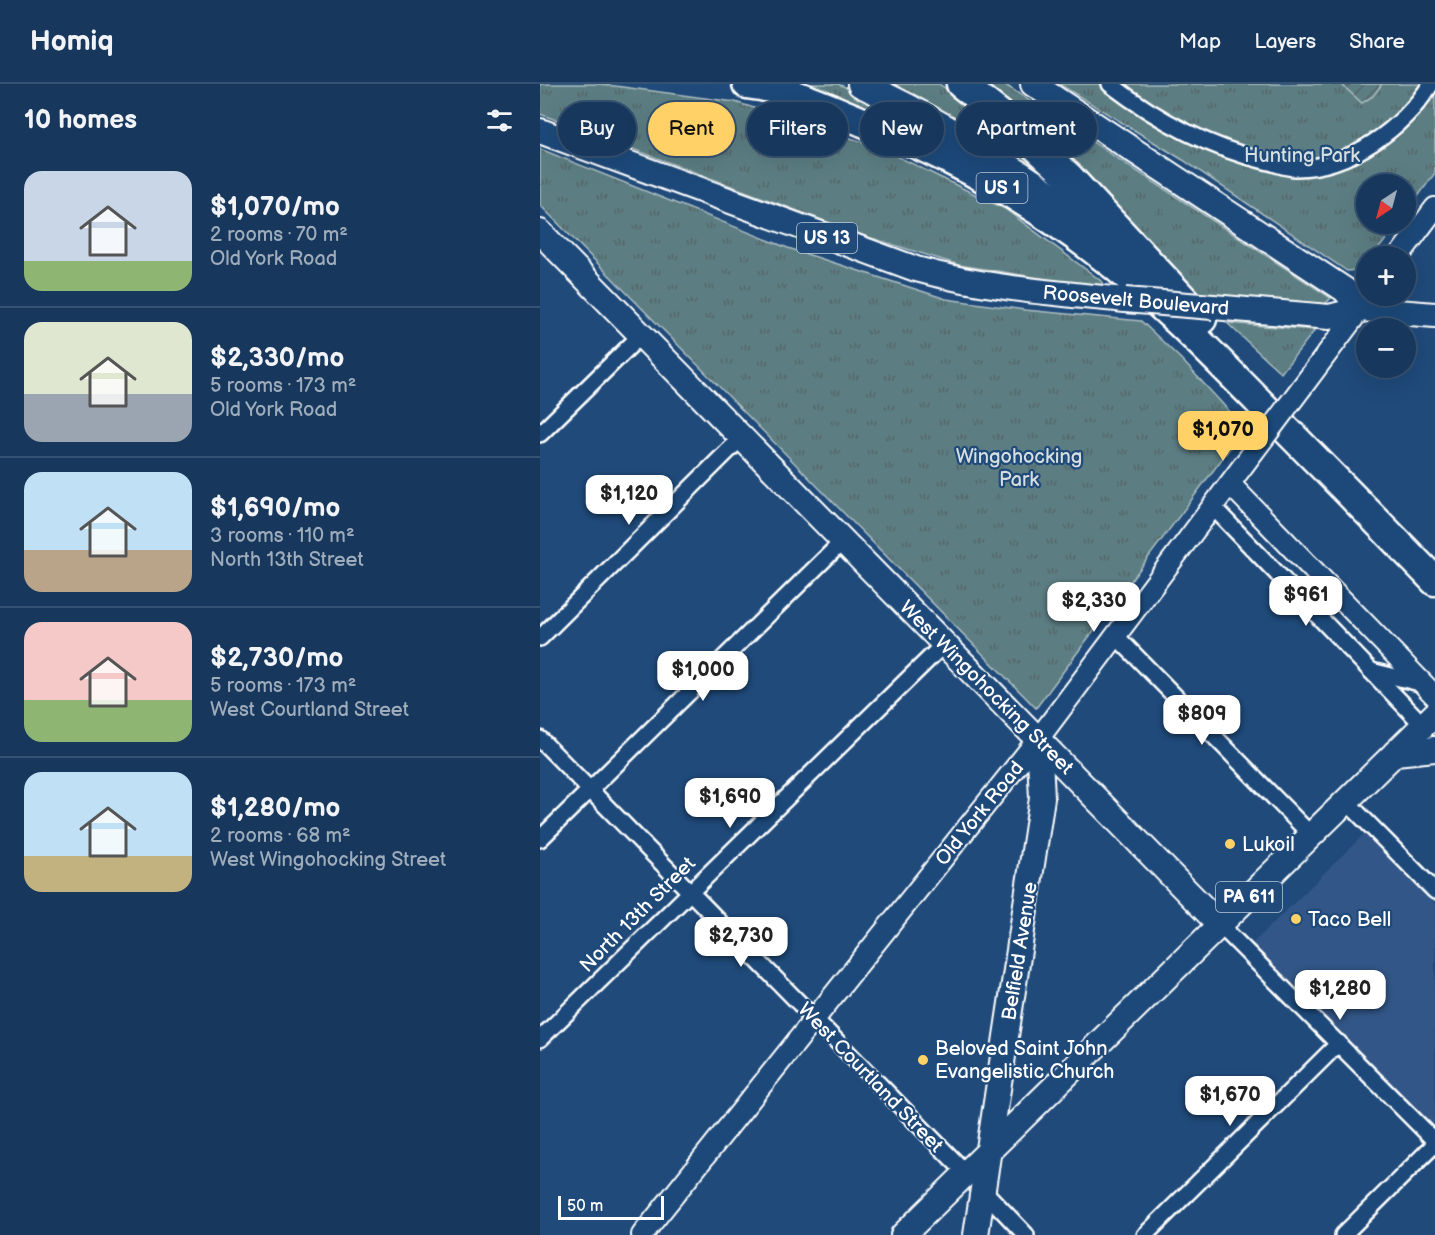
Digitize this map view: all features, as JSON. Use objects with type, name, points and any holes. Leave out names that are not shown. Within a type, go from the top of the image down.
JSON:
[{"type":"highway","name":"US 1","points":[[861,84],[936,122],[1023,176],[1104,235],[1184,302]]},
{"type":"highway","name":"US 1","points":[[961,84],[1007,120],[1069,177],[1184,302],[1435,555]]},
{"type":"highway","name":"US 1","points":[[756,85],[897,135],[939,154],[1018,198],[1093,249],[1133,281],[1202,344],[1435,580]]},
{"type":"main road","points":[[1033,84],[1356,297]]},
{"type":"main road","name":"Roosevelt Boulevard","points":[[540,131],[916,269],[954,280],[1002,288],[1125,300],[1329,316],[1356,306]]},
{"type":"main road","name":"West Wingohocking Street","points":[[540,232],[1220,925]]},
{"type":"main road","name":"US 13","points":[[1387,306],[1435,315]]},
{"type":"main road","name":"PA 611","points":[[989,1151],[1429,720]]},
{"type":"main road","name":"Belfield Avenue","points":[[976,1235],[975,1182],[989,1151],[1042,798],[1039,738]]},
{"type":"main road","points":[[1395,753],[1435,749]]},
{"type":"main road","points":[[903,1235],[975,1182]]},
{"type":"street","points":[[1110,84],[1140,107],[1187,134],[1231,153],[1295,168],[1332,164],[1366,146],[1391,129],[1419,102],[1431,84]]},
{"type":"street","points":[[1406,246],[1435,208]]},
{"type":"street","name":"Old York Road","points":[[642,1235],[1039,738],[1362,306]]},
{"type":"street","points":[[540,434],[642,334]]},
{"type":"street","points":[[540,638],[742,437]]},
{"type":"street","points":[[1230,484],[1429,690]]},
{"type":"street","points":[[1213,507],[1371,671],[1429,720]]},
{"type":"street","points":[[540,839],[843,541]]},
{"type":"street","points":[[1116,635],[1311,835]]},
{"type":"street","name":"North 13th Street","points":[[540,1039],[944,644]]},
{"type":"street","points":[[1371,671],[1429,690]]},
{"type":"street","name":"West Courtland Street","points":[[540,739],[1026,1235]]},
{"type":"street","points":[[1346,801],[1435,891]]},
{"type":"street","name":"West Wingohocking Street","points":[[1220,925],[1339,1043],[1435,1143]]},
{"type":"street","points":[[1145,1235],[1339,1043]]},
{"type":"street","points":[[1343,1235],[1435,1143]]},
{"type":"shaded area","points":[[1365,833],[1435,904],[1435,1123],[1431,1127],[1251,945]]},
{"type":"green space","points":[[540,84],[600,84],[735,102],[648,102],[648,155],[636,150],[636,102],[558,102],[558,121],[540,114]]},
{"type":"green space","points":[[790,84],[838,84],[873,102],[860,102],[860,110],[848,106],[848,102],[838,102]]},
{"type":"green space","points":[[886,84],[939,84],[965,102],[956,102],[956,120],[944,113],[944,102],[926,102]]},
{"type":"green space","points":[[979,84],[1004,84],[1032,102],[997,102]]},
{"type":"green space","name":"Hunting Park","points":[[1059,84],[1435,84],[1435,173],[1416,199],[1416,174],[1356,174],[1356,234],[1390,234],[1381,246],[1356,246],[1356,270],[1347,271],[1183,160],[1097,107],[1097,102],[1088,102]]},
{"type":"green space","points":[[1341,84],[1382,84],[1373,96],[1362,103]]},
{"type":"green space","points":[[735,102],[747,106],[747,156],[848,156],[848,137],[860,141],[860,156],[896,156],[1005,209],[1100,280],[1108,289],[959,265],[865,236],[652,156],[735,156]]},
{"type":"green space","points":[[1097,145],[1331,298],[1322,307],[1194,295],[1052,156],[1097,156]]},
{"type":"green space","name":"Wingohocking Park","points":[[540,149],[788,248],[946,299],[1025,310],[1141,321],[1181,359],[1245,428],[1036,708],[540,205]]},
{"type":"green space","points":[[1016,156],[1031,156],[1054,179]]},
{"type":"green space","points":[[1227,323],[1315,330],[1281,373]]},
{"type":"place","name":"Lukoil","points":[[1230,844]]},
{"type":"place","name":"Taco Bell","points":[[1296,919]]},
{"type":"place","name":"Beloved Saint John Evangelistic Church","points":[[923,1060]]}]
